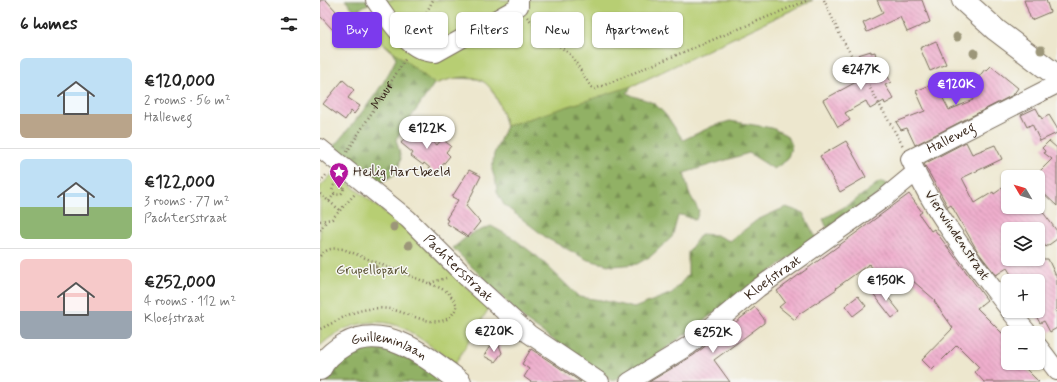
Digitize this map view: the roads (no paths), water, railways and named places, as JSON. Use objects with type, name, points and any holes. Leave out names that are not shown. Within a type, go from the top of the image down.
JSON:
[{"type":"main road","points":[[963,0],[996,30],[1057,76]]},
{"type":"main road","name":"Guilleminlaan","points":[[320,369],[329,356],[350,341],[376,337],[399,342],[421,353],[460,382]]},
{"type":"street","points":[[375,0],[404,39],[413,47],[423,52],[436,53],[519,3]]},
{"type":"street","name":"Halleweg","points":[[913,165],[1057,84]]},
{"type":"street","name":"Pachtersstraat","points":[[320,148],[408,219],[461,272],[529,334],[600,382]]},
{"type":"street","name":"Vierwindenstraat","points":[[913,165],[954,234],[1001,298]]},
{"type":"street","name":"Kloefstraat","points":[[629,382],[688,346],[758,288],[887,196],[913,165]]},
{"type":"street","points":[[1016,318],[1022,326]]},
{"type":"street","points":[[1045,355],[1057,371]]},
{"type":"place","name":"Heilig Hartbeeld","points":[[339,189]]},
{"type":"park label","name":"Grupellopark","points":[[372,270]]}]
